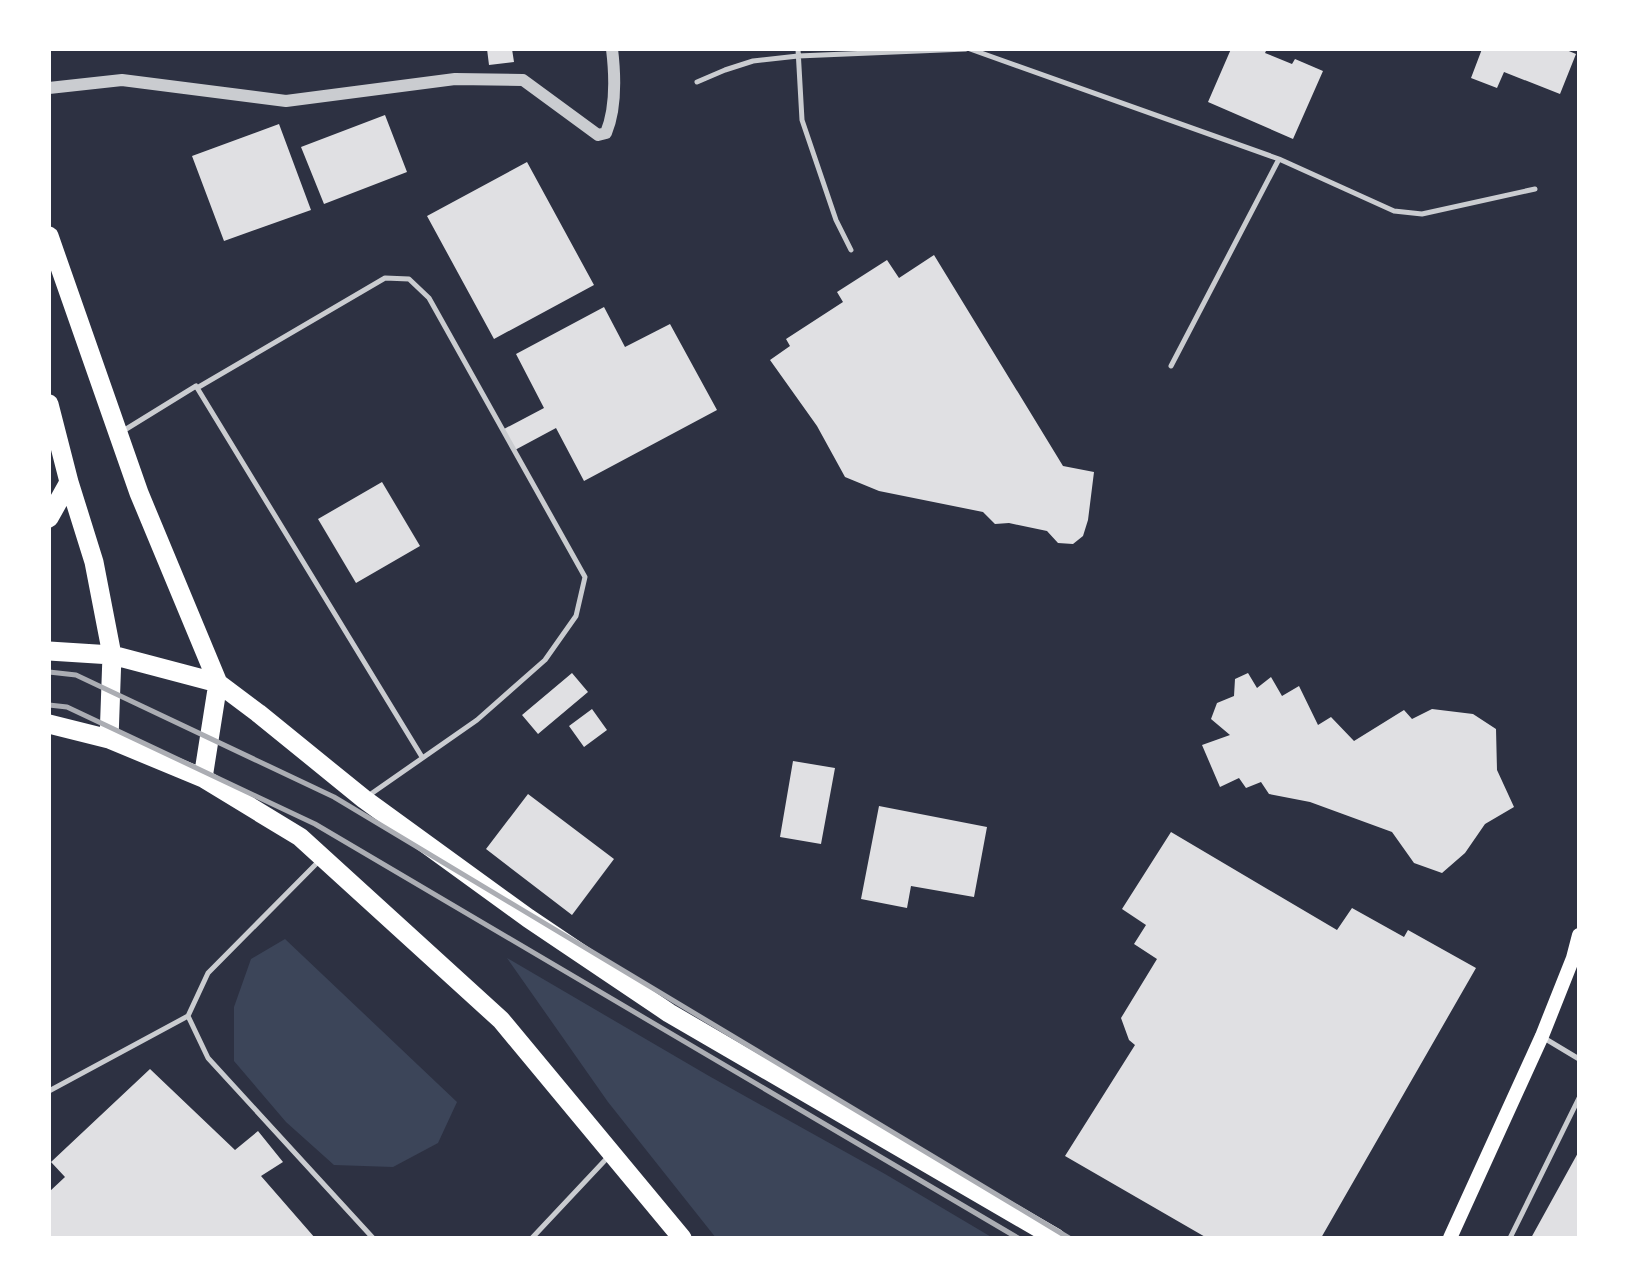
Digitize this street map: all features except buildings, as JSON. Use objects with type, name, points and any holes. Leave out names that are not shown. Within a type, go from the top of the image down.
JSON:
[{"type":"highway","points":[[49,236],[139,493],[218,683],[203,778]]},
{"type":"highway","points":[[49,404],[69,482],[94,562],[112,655],[109,739]]},
{"type":"highway","points":[[49,518],[69,482]]},
{"type":"highway","points":[[49,651],[112,655],[218,683],[364,799],[528,918],[669,1013],[1056,1238]]},
{"type":"highway","points":[[49,724],[109,739],[203,778],[300,837],[501,1020],[682,1238]]},
{"type":"main road","points":[[1450,1238],[1542,1036],[1573,958],[1579,935]]},
{"type":"street","points":[[49,88],[122,80],[286,101],[456,79],[523,80],[598,135],[606,132],[611,120],[614,66],[612,49]]},
{"type":"lane","points":[[697,82],[752,61],[798,52],[968,49],[1279,159],[1394,211],[1422,214],[1535,189]]},
{"type":"lane","points":[[798,52],[802,120],[836,220],[851,250]]},
{"type":"lane","points":[[1171,366],[1279,159]]},
{"type":"lane","points":[[118,434],[385,278],[409,279],[429,298],[585,578],[576,616],[545,660],[477,720],[364,799]]},
{"type":"lane","points":[[197,388],[422,757]]},
{"type":"lane","points":[[49,1091],[188,1016],[208,973],[322,858]]},
{"type":"lane","points":[[188,1016],[208,1058],[373,1238]]},
{"type":"lane","points":[[1542,1036],[1579,1059]]},
{"type":"lane","points":[[1510,1238],[1579,1098]]},
{"type":"lane","points":[[532,1238],[611,1153]]},
{"type":"shaded area","points":[[285,939],[457,1102],[438,1143],[393,1167],[334,1165],[286,1122],[234,1061],[234,1007],[251,959]]},
{"type":"shaded area","points":[[507,958],[993,1238],[716,1238],[608,1102]]},
{"type":"railway","points":[[49,672],[76,675],[334,797],[1069,1238]]},
{"type":"railway","points":[[49,705],[67,707],[315,824],[1018,1238]]}]
